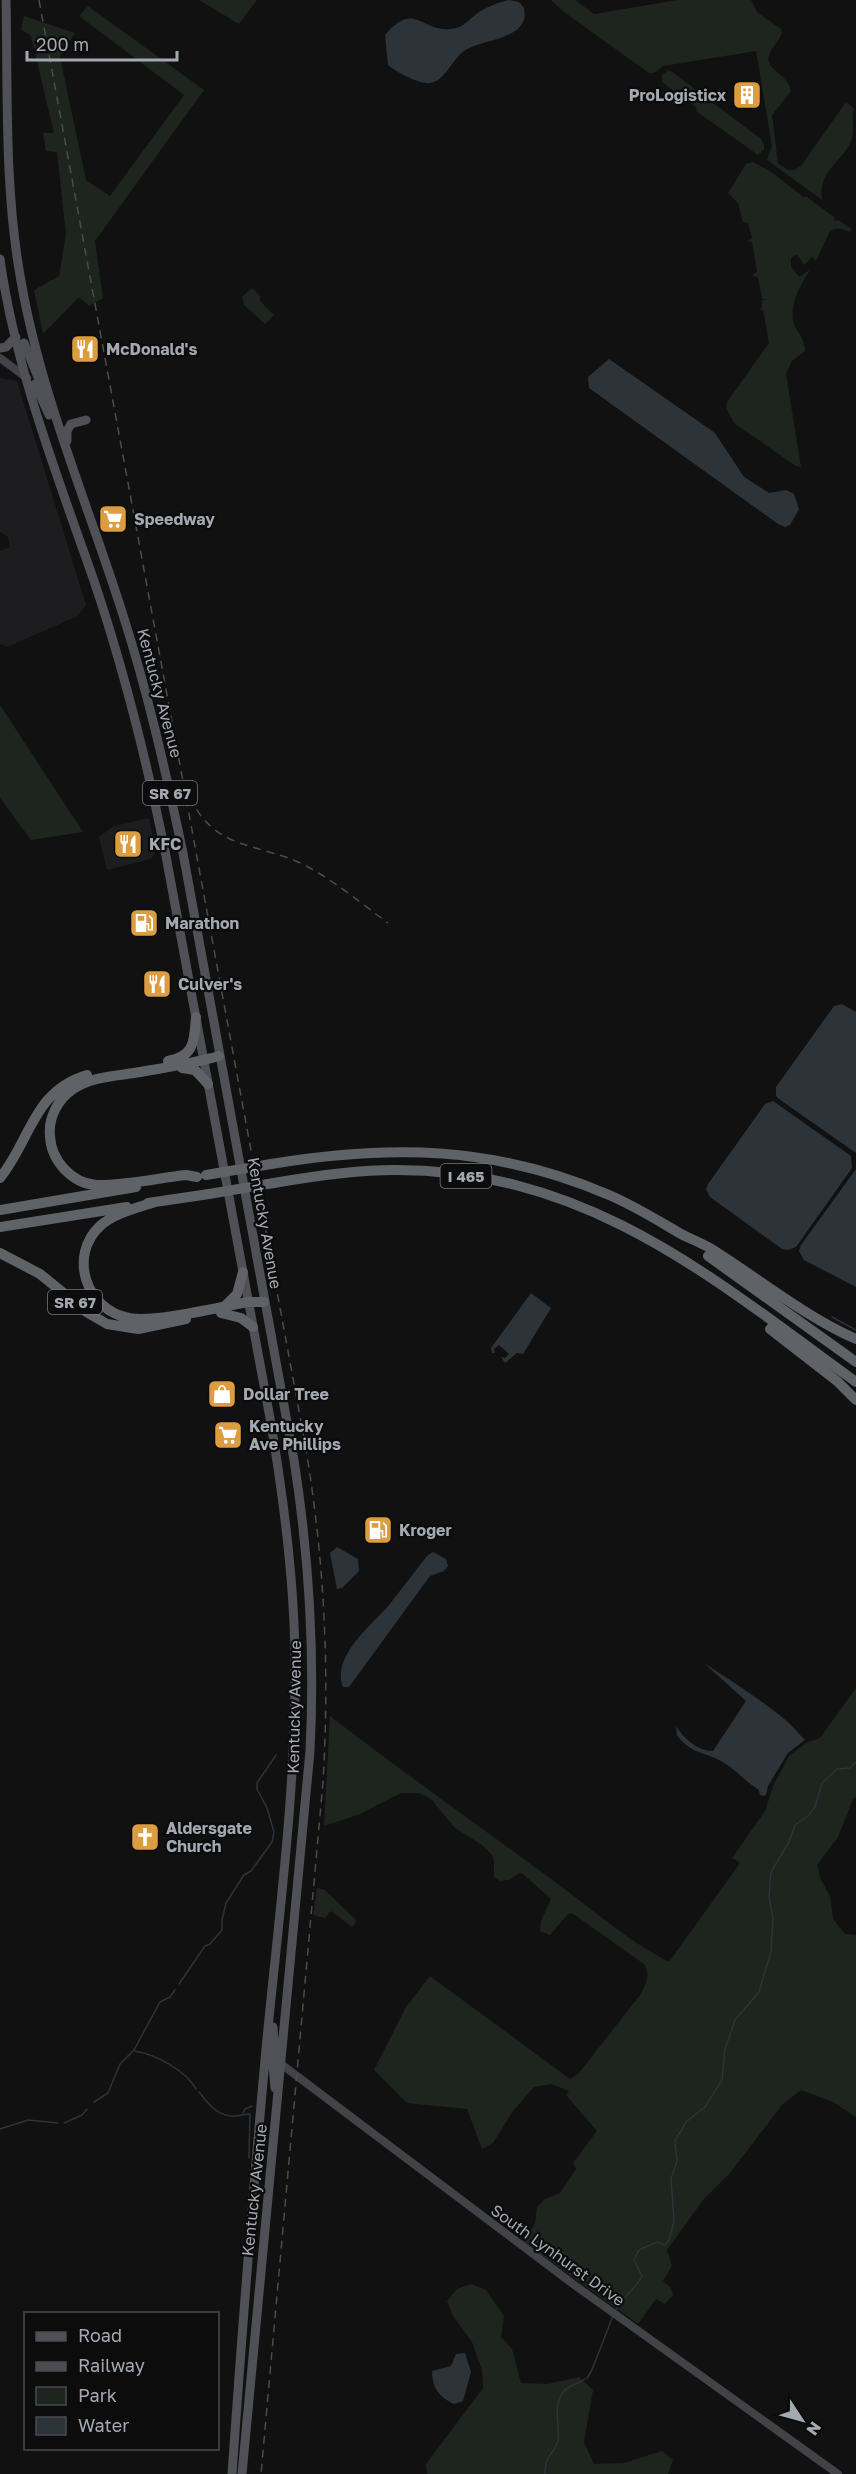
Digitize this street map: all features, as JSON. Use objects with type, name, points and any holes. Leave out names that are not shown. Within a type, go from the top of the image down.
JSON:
[{"type":"highway","name":"SR 67","points":[[178,1059],[192,1047],[196,1017]]},
{"type":"highway","points":[[0,1178],[38,1112],[51,1095],[62,1086],[88,1075],[178,1059],[219,1056]]},
{"type":"highway","points":[[201,1176],[186,1174],[97,1185],[89,1184],[66,1171],[52,1147],[49,1129],[59,1103],[72,1090],[93,1080],[167,1068],[203,1058]]},
{"type":"highway","points":[[167,1068],[193,1069],[208,1084]]},
{"type":"highway","name":"I 465","points":[[0,1210],[330,1155],[378,1151],[428,1152],[484,1159],[539,1170],[588,1186],[639,1209],[682,1234],[856,1362]]},
{"type":"highway","name":"I 465","points":[[0,1227],[333,1174],[374,1170],[425,1171],[461,1175],[544,1192],[600,1213],[648,1237],[695,1267],[856,1382]]},
{"type":"highway","points":[[155,1202],[110,1218],[89,1240],[85,1252],[84,1269],[86,1282],[94,1298],[115,1314],[137,1319],[224,1309],[253,1328]]},
{"type":"highway","points":[[682,1234],[708,1247],[856,1348]]},
{"type":"highway","points":[[648,1237],[793,1346],[837,1381],[856,1400]]},
{"type":"highway","name":"SR 67","points":[[0,1253],[40,1274],[88,1313],[116,1327],[138,1329],[248,1305]]},
{"type":"highway","points":[[224,1309],[237,1294],[243,1272]]},
{"type":"highway","points":[[771,1289],[856,1340]]},
{"type":"highway","points":[[248,1305],[264,1302]]},
{"type":"main road","name":"Kentucky Avenue","points":[[6,0],[8,154],[13,229],[30,327],[45,390],[68,450],[123,614],[159,741],[183,853],[298,1483],[305,1544],[312,1642],[310,1751],[242,2474]]},
{"type":"main road","name":"Kentucky Avenue","points":[[0,259],[16,337],[107,623],[130,702],[162,835],[284,1502],[296,1664],[292,1768],[269,2015],[232,2474]]},
{"type":"main road","points":[[2,273],[8,280],[29,362],[45,390]]},
{"type":"main road","points":[[0,348],[6,347],[16,337]]},
{"type":"main road","points":[[0,358],[45,390]]},
{"type":"main road","points":[[29,379],[45,401],[68,464],[73,468]]},
{"type":"main road","points":[[68,450],[66,434],[69,426],[86,420]]},
{"type":"main road","points":[[269,2015],[273,2021],[275,2053],[281,2065]]},
{"type":"main road","points":[[266,2053],[273,2066],[278,2099]]},
{"type":"main road","name":"South Lynhurst Drive","points":[[266,2053],[617,2316],[838,2474]]},
{"type":"shaded area","points":[[0,378],[17,381],[86,605],[78,616],[7,647],[0,644],[0,551],[10,547],[8,537],[0,532]]},
{"type":"shaded area","name":"KFC","points":[[149,818],[156,851],[151,859],[107,870],[99,837],[114,826]]},
{"type":"green space","points":[[199,0],[257,0],[239,24]]},
{"type":"green space","points":[[551,0],[575,0],[594,14],[677,0],[751,0],[757,12],[781,29],[782,33],[770,52],[768,60],[786,80],[791,91],[772,115],[778,163],[788,170],[801,166],[846,102],[854,108],[851,141],[823,181],[822,200],[767,160],[772,146],[756,51],[663,66],[654,73],[649,73],[564,12]]},
{"type":"green space","points":[[88,6],[204,90],[95,241],[103,298],[89,306],[79,297],[43,334],[34,290],[59,276],[66,234],[57,152],[46,151],[43,133],[54,133],[31,36],[21,29],[24,16],[75,33],[60,57],[86,180],[110,196],[184,95],[79,16]]},
{"type":"green space","points":[[671,71],[761,139],[764,150],[758,155],[696,111],[697,108],[662,82],[662,75]]},
{"type":"green space","points":[[753,162],[773,173],[803,197],[807,197],[835,218],[834,221],[838,220],[852,229],[850,232],[834,229],[829,233],[816,261],[812,257],[804,265],[797,254],[791,258],[791,266],[799,277],[810,270],[799,288],[793,310],[794,324],[803,340],[805,351],[792,361],[786,374],[801,467],[796,466],[734,423],[726,408],[727,402],[769,343],[763,310],[759,309],[762,307],[762,300],[767,299],[762,299],[758,277],[753,276],[757,272],[752,242],[747,241],[752,238],[748,223],[743,222],[738,203],[728,193],[746,164]]},
{"type":"green space","points":[[252,288],[261,297],[259,300],[274,315],[265,324],[244,305],[242,297]]},
{"type":"green space","points":[[0,705],[83,832],[31,840],[0,798]]},
{"type":"green space","points":[[856,1688],[856,1797],[853,1799],[838,1837],[817,1865],[821,1880],[830,1896],[833,1919],[845,1934],[856,1935],[856,2117],[833,2102],[801,2090],[782,2105],[730,2173],[703,2200],[667,2250],[672,2266],[663,2281],[670,2287],[673,2295],[665,2304],[656,2299],[638,2324],[522,2241],[535,2224],[537,2207],[545,2199],[560,2193],[576,2169],[573,2163],[597,2131],[566,2095],[569,2091],[551,2084],[534,2087],[513,2111],[493,2143],[482,2149],[467,2109],[407,2103],[374,2070],[406,2007],[430,1976],[570,2079],[579,2073],[640,1995],[647,1980],[644,1964],[572,1913],[568,1914],[550,1935],[540,1931],[541,1921],[551,1899],[523,1874],[520,1873],[508,1880],[500,1881],[494,1877],[492,1855],[482,1845],[455,1828],[431,1799],[419,1793],[401,1793],[360,1814],[324,1826],[330,1716],[620,1931],[669,1962],[740,1863],[732,1858],[765,1811],[774,1784],[789,1756],[806,1743],[820,1738]]},
{"type":"green space","points":[[317,1888],[325,1890],[356,1920],[352,1927],[331,1911],[325,1918],[313,1915]]},
{"type":"green space","points":[[471,2284],[486,2290],[504,2316],[501,2337],[512,2349],[521,2383],[548,2384],[579,2377],[593,2390],[584,2442],[594,2464],[624,2463],[662,2451],[673,2460],[668,2474],[427,2474],[426,2464],[483,2388],[482,2370],[472,2342],[453,2316],[447,2301],[457,2289]]},
{"type":"water","points":[[509,0],[519,2],[524,8],[521,26],[505,36],[462,52],[436,81],[426,83],[414,80],[388,65],[385,35],[404,20],[418,20],[440,29],[451,29],[463,25],[482,10]]},
{"type":"water","points":[[609,359],[715,433],[744,477],[769,493],[786,490],[794,494],[799,509],[790,525],[785,527],[778,524],[589,388],[588,377]]},
{"type":"water","points":[[842,1004],[856,1012],[856,1153],[776,1096],[776,1087],[834,1006]]},
{"type":"water","points":[[773,1101],[851,1156],[852,1168],[796,1247],[788,1250],[782,1249],[710,1197],[706,1189],[765,1104]]},
{"type":"water","points":[[856,1169],[856,1287],[804,1260],[799,1251]]},
{"type":"water","points":[[531,1293],[551,1308],[523,1354],[517,1353],[505,1363],[501,1357],[505,1358],[509,1354],[499,1345],[494,1349],[495,1353],[492,1353],[491,1348]]},
{"type":"water","points":[[337,1547],[358,1559],[359,1571],[342,1588],[337,1589],[330,1553]]},
{"type":"water","points":[[433,1552],[446,1559],[448,1566],[444,1571],[430,1576],[349,1687],[343,1687],[341,1675],[343,1664],[355,1642],[389,1605],[427,1556]]},
{"type":"water","points":[[704,1663],[769,1707],[805,1740],[788,1753],[768,1786],[766,1795],[760,1795],[759,1790],[717,1759],[690,1748],[677,1735],[676,1726],[692,1743],[702,1749],[713,1751],[746,1701]]},
{"type":"water","points":[[465,2353],[471,2372],[463,2401],[454,2404],[437,2391],[432,2371],[451,2366],[456,2354]]},
{"type":"waterway","points":[[832,1317],[856,1330]]},
{"type":"waterway","points":[[179,1984],[205,1946],[210,1944],[222,1930],[226,1903],[244,1875],[251,1871],[272,1842],[274,1832],[267,1808],[257,1789],[257,1783],[276,1755]]},
{"type":"waterway","points":[[615,2311],[642,2276],[634,2260],[639,2250],[657,2242],[665,2245],[669,2240],[674,2221],[671,2179],[677,2161],[675,2141],[686,2122],[705,2107],[722,2080],[725,2049],[735,2020],[759,1992],[771,1952],[773,1919],[769,1897],[771,1872],[789,1842],[795,1825],[808,1816],[815,1807],[822,1783],[837,1769],[850,1768],[856,1762]]},
{"type":"waterway","points":[[94,2102],[108,2093],[120,2064],[134,2050],[160,2002],[170,1997],[175,1990]]},
{"type":"waterway","points":[[135,2051],[170,2064],[196,2089]]},
{"type":"waterway","points":[[199,2092],[212,2107],[224,2115],[250,2114],[249,2158]]},
{"type":"waterway","points":[[243,2113],[245,2109],[252,2106]]},
{"type":"waterway","points":[[64,2123],[82,2115],[87,2109]]},
{"type":"waterway","points":[[0,2129],[28,2120],[58,2123]]},
{"type":"waterway","points":[[587,2378],[613,2316]]},
{"type":"waterway","points":[[545,2474],[546,2463],[558,2440],[559,2399],[569,2387],[585,2379]]},
{"type":"railway","points":[[39,0],[304,1438],[321,1567],[326,1695],[323,1782],[261,2474]]},
{"type":"railway","points":[[190,797],[200,815],[226,837],[308,867],[339,886],[388,923]]},
{"type":"place","name":"ProLogisticx","points":[[747,95]]},
{"type":"place","name":"McDonald's","points":[[85,349]]},
{"type":"place","name":"Speedway","points":[[113,519]]},
{"type":"place","name":"KFC","points":[[128,844]]},
{"type":"place","name":"Marathon","points":[[144,923]]},
{"type":"place","name":"Culver's","points":[[157,984]]},
{"type":"place","name":"Dollar Tree","points":[[222,1394]]},
{"type":"place","name":"Kentucky Ave Phillips","points":[[228,1435]]},
{"type":"place","name":"Kroger","points":[[378,1530]]},
{"type":"place","name":"Aldersgate Church","points":[[145,1837]]}]
